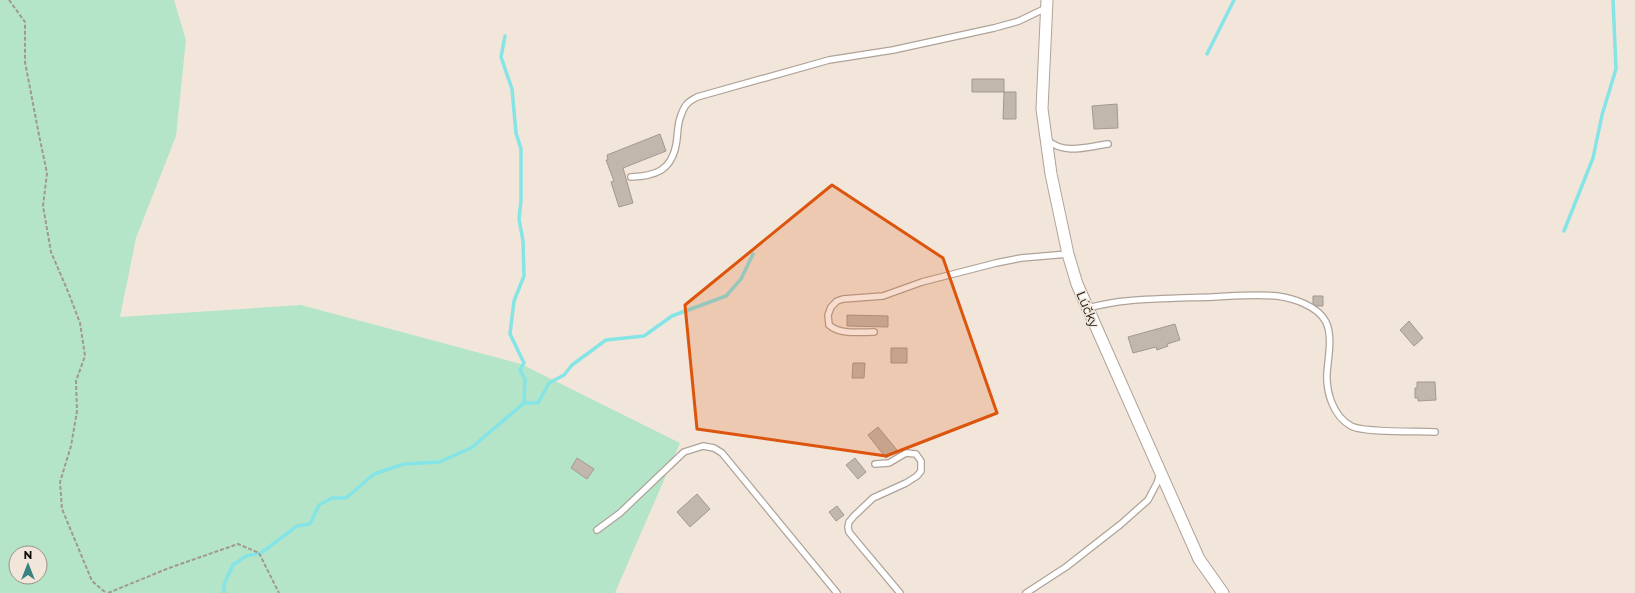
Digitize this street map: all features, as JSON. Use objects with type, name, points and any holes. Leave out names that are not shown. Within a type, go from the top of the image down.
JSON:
[{"type":"street","name":"Lúčky","points":[[1046,4],[1042,110],[1045,138],[1068,254],[1077,284],[1199,559],[1223,593]]},
{"type":"lane","points":[[631,177],[656,173],[667,166],[673,158],[678,124],[682,113],[687,103],[697,97],[829,60],[893,50],[994,28],[1019,21],[1046,4]]},
{"type":"lane","points":[[1045,138],[1055,146],[1063,149],[1108,144]]},
{"type":"lane","points":[[874,332],[842,332],[834,330],[829,325],[828,314],[831,307],[843,298],[883,296],[922,282],[996,263],[1021,258],[1068,254]]},
{"type":"lane","points":[[1087,308],[1124,301],[1154,298],[1253,295],[1277,296],[1293,300],[1308,306],[1319,314],[1326,322],[1329,332],[1327,376],[1329,393],[1334,408],[1342,420],[1352,427],[1369,430],[1435,432]]},
{"type":"lane","points":[[597,530],[620,513],[684,452],[703,446],[714,448],[722,453],[837,593]]},
{"type":"lane","points":[[874,464],[889,463],[906,453],[916,454],[921,461],[921,471],[917,476],[906,483],[873,498],[854,516],[849,522],[848,527],[849,532],[900,593]]},
{"type":"lane","points":[[1026,593],[1066,567],[1121,524],[1148,500],[1160,474]]},
{"type":"path","points":[[9,0],[25,22],[25,62],[38,135],[47,173],[43,206],[51,252],[80,323],[85,356],[76,381],[77,411],[71,446],[60,482],[62,509],[92,581],[107,593],[170,568],[238,544],[259,553],[279,593]]},
{"type":"highlighted area","points":[[832,185],[943,258],[997,413],[886,456],[697,429],[685,305]]},
{"type":"green space","points":[[0,0],[174,0],[186,40],[176,136],[136,238],[120,317],[301,305],[521,364],[680,443],[615,593],[0,593]]},
{"type":"building","points":[[972,79],[1004,79],[1004,92],[972,92]]},
{"type":"building","points":[[1004,92],[1016,92],[1016,119],[1003,119]]},
{"type":"building","points":[[1117,104],[1118,128],[1094,129],[1092,106]]},
{"type":"building","points":[[660,134],[666,151],[623,168],[633,203],[619,207],[611,182],[614,181],[606,160],[608,160],[607,155]]},
{"type":"building","points":[[1313,296],[1323,296],[1323,306],[1313,304]]},
{"type":"building","points":[[847,315],[888,316],[888,327],[847,326]]},
{"type":"building","points":[[1409,321],[1423,338],[1414,346],[1400,330]]},
{"type":"building","points":[[1175,324],[1180,340],[1167,344],[1168,346],[1157,350],[1156,347],[1133,353],[1128,337]]},
{"type":"building","points":[[891,348],[907,348],[907,363],[891,363]]},
{"type":"building","points":[[853,363],[865,363],[864,378],[852,378]]},
{"type":"building","points":[[1417,382],[1435,382],[1436,400],[1418,401],[1418,398],[1415,398],[1415,388],[1417,388]]},
{"type":"building","points":[[878,427],[897,450],[886,458],[868,435]]},
{"type":"building","points":[[577,458],[594,469],[587,479],[571,468]]},
{"type":"building","points":[[855,458],[866,472],[858,479],[846,465]]},
{"type":"building","points":[[697,494],[710,509],[690,527],[677,512]]},
{"type":"building","points":[[837,506],[844,515],[836,521],[829,512]]},
{"type":"waterway","points":[[1207,54],[1234,0]]},
{"type":"waterway","points":[[1564,231],[1593,158],[1602,115],[1616,69],[1613,0]]},
{"type":"waterway","points":[[224,593],[224,584],[233,565],[246,556],[261,553],[297,526],[310,524],[319,505],[332,498],[346,498],[374,474],[404,464],[439,462],[471,448],[524,403],[525,379],[520,370],[524,363],[510,334],[514,301],[524,276],[523,241],[519,219],[521,200],[521,149],[516,133],[512,89],[501,57],[505,36]]},
{"type":"waterway","points":[[524,403],[538,403],[549,383],[564,375],[572,365],[606,340],[644,336],[672,316],[726,296],[741,279],[753,254]]}]
